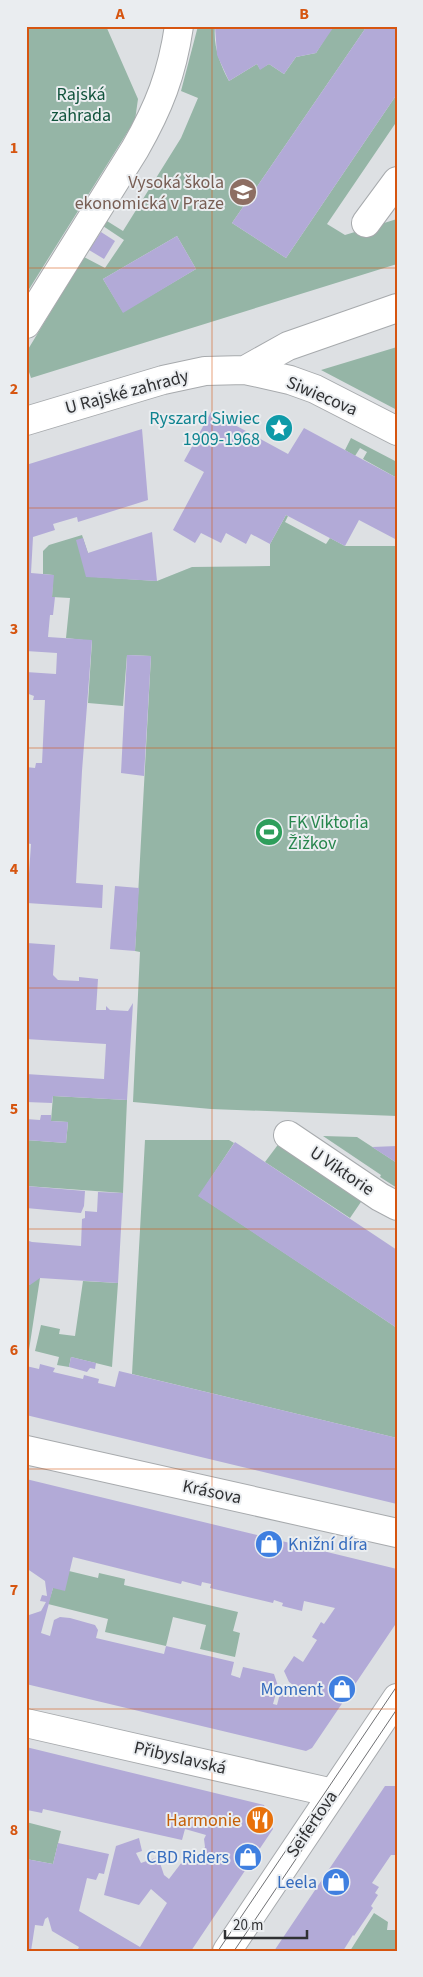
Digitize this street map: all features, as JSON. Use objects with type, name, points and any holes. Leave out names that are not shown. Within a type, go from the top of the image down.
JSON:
[{"type":"street","points":[[26,324],[151,120],[166,88],[175,54],[179,26]]},
{"type":"street","points":[[366,223],[397,181]]},
{"type":"street","name":"U Rajské zahrady","points":[[26,421],[164,380],[205,371],[244,370],[288,346],[397,308]]},
{"type":"street","name":"Siwiecova","points":[[244,370],[290,380],[315,389],[397,431]]},
{"type":"street","name":"U Viktorie","points":[[288,1135],[380,1197],[397,1206]]},
{"type":"street","name":"Krásova","points":[[26,1450],[397,1533]]},
{"type":"street","name":"Seifertova","points":[[227,1951],[397,1698]]},
{"type":"street","name":"Přibyslavská","points":[[26,1723],[334,1793]]},
{"type":"green space","name":"Rajská zahrada","points":[[26,26],[106,26],[138,99],[135,120],[26,294]]},
{"type":"green space","points":[[198,26],[215,26],[215,41],[218,55],[229,81],[257,64],[260,69],[269,64],[284,74],[296,57],[316,53],[333,26],[367,26],[232,223],[286,258],[397,94],[397,121],[327,224],[345,235],[397,219],[397,264],[31,378],[27,366],[27,351],[84,257],[105,268],[124,240],[103,226],[107,221],[123,231],[181,138],[198,98],[181,91]],"holes":[[[177,236],[196,269],[123,312],[103,279]]]},
{"type":"green space","points":[[397,347],[397,410],[321,370]]},
{"type":"green space","points":[[351,438],[397,462],[397,478],[363,459],[367,452],[360,448],[355,456],[345,450]]},
{"type":"green space","name":"FK Viktoria Žižkov","points":[[286,515],[288,516],[285,522],[326,544],[330,538],[345,546],[397,546],[397,1116],[211,1109],[133,1102],[140,952],[135,951],[151,656],[127,655],[123,706],[88,703],[92,641],[66,638],[70,598],[52,597],[53,575],[43,574],[43,551],[49,545],[82,535],[96,577],[157,581],[192,567],[270,566],[270,544]]},
{"type":"green space","points":[[53,1096],[127,1100],[123,1193],[26,1186],[26,1140],[66,1143],[68,1122],[51,1121]]},
{"type":"green space","points":[[323,1136],[357,1137],[397,1163],[397,1188],[380,1177],[381,1175]]},
{"type":"green space","points":[[145,1140],[229,1140],[234,1143],[199,1196],[397,1328],[397,1438],[132,1374]]},
{"type":"green space","points":[[280,1142],[365,1196],[350,1218],[265,1162]]},
{"type":"green space","points":[[26,1277],[40,1278],[29,1350],[26,1349]]},
{"type":"green space","points":[[83,1281],[118,1283],[112,1367],[71,1357],[69,1367],[57,1365],[59,1357],[35,1351],[41,1325],[60,1329],[59,1334],[75,1336]]},
{"type":"green space","points":[[69,1571],[98,1578],[99,1573],[125,1579],[124,1585],[238,1612],[233,1631],[240,1633],[235,1657],[200,1649],[206,1625],[173,1617],[166,1646],[105,1632],[108,1619],[48,1604],[53,1588]]},
{"type":"green space","points":[[26,1822],[61,1831],[53,1864],[26,1859]]},
{"type":"green space","points":[[374,1913],[388,1922],[387,1930],[397,1930],[397,1951],[350,1951]]},
{"type":"building","points":[[215,26],[333,26],[333,28],[316,53],[296,57],[284,74],[269,64],[260,70],[257,64],[229,81],[217,55]]},
{"type":"building","points":[[367,26],[397,26],[397,94],[286,258],[232,223]]},
{"type":"building","points":[[101,232],[115,241],[104,259],[89,250]]},
{"type":"building","points":[[177,236],[196,269],[123,313],[103,279]]},
{"type":"building","points":[[211,412],[288,454],[304,428],[397,478],[397,540],[359,520],[345,546],[286,515],[270,544],[251,534],[246,544],[226,533],[221,543],[201,533],[195,543],[173,530],[204,472],[184,461]]},
{"type":"building","points":[[142,429],[148,500],[78,522],[77,517],[53,524],[55,530],[33,537],[31,573],[54,575],[52,597],[55,597],[53,615],[50,615],[48,637],[92,640],[76,883],[103,885],[102,908],[27,903],[31,844],[26,843],[26,767],[35,768],[36,763],[42,763],[45,700],[33,700],[34,696],[26,693],[26,672],[56,674],[57,653],[26,651],[26,465]]},
{"type":"building","points":[[152,532],[157,581],[86,577],[76,540],[83,538],[88,553]]},
{"type":"building","points":[[127,655],[151,656],[144,776],[121,773]]},
{"type":"building","points":[[115,886],[139,888],[135,951],[110,949]]},
{"type":"building","points":[[27,943],[55,945],[53,975],[58,980],[79,981],[79,977],[98,979],[96,1010],[106,1010],[106,1006],[110,1010],[128,1011],[133,1003],[127,1100],[53,1096],[52,1103],[26,1102],[26,1074],[104,1079],[106,1044],[26,1039]]},
{"type":"building","points":[[41,1115],[51,1115],[51,1121],[68,1122],[66,1143],[26,1140],[26,1119],[40,1120]]},
{"type":"building","points":[[235,1142],[397,1250],[397,1328],[198,1196]]},
{"type":"building","points":[[397,1146],[397,1163],[372,1147]]},
{"type":"building","points":[[26,1186],[85,1191],[84,1206],[81,1213],[26,1208]]},
{"type":"building","points":[[98,1192],[123,1193],[118,1283],[40,1278],[30,1285],[26,1285],[26,1240],[81,1246],[82,1219],[85,1218],[85,1211],[97,1212]]},
{"type":"building","points":[[71,1357],[96,1363],[95,1369],[90,1368],[87,1372],[69,1367]]},
{"type":"building","points":[[40,1364],[55,1368],[53,1372],[83,1379],[84,1375],[99,1379],[98,1383],[115,1387],[119,1371],[397,1438],[397,1504],[26,1415],[26,1366],[39,1369]]},
{"type":"building","points":[[26,1479],[397,1569],[397,1622],[312,1748],[306,1751],[26,1684],[26,1616],[41,1611],[46,1602],[40,1601],[42,1595],[47,1596],[45,1581],[26,1568]],"holes":[[[73,1557],[181,1584],[182,1581],[201,1586],[202,1582],[211,1584],[210,1588],[273,1603],[274,1600],[283,1603],[282,1606],[302,1611],[304,1601],[335,1608],[324,1624],[321,1622],[312,1637],[317,1640],[303,1662],[294,1656],[284,1671],[289,1682],[303,1692],[301,1696],[289,1687],[281,1690],[277,1705],[273,1704],[278,1686],[274,1674],[243,1667],[240,1678],[231,1675],[234,1662],[166,1646],[164,1654],[96,1638],[98,1630],[95,1625],[70,1618],[60,1617],[54,1620],[50,1636],[41,1633],[53,1588],[65,1591]]]},
{"type":"building","points":[[26,1747],[264,1805],[273,1829],[191,1951],[77,1951],[79,1947],[52,1931],[48,1917],[45,1919],[43,1926],[35,1925],[31,1951],[26,1951],[26,1859],[53,1864],[58,1843],[109,1854],[104,1874],[99,1873],[96,1880],[87,1878],[79,1911],[140,1947],[167,1903],[151,1889],[139,1905],[104,1895],[116,1846],[139,1838],[142,1851],[136,1853],[141,1863],[158,1857],[164,1875],[169,1879],[188,1856],[197,1862],[205,1847],[204,1839],[206,1835],[185,1829],[182,1840],[43,1809],[42,1813],[27,1810]]},
{"type":"building","points":[[385,1786],[397,1786],[397,1855],[391,1855],[372,1883],[379,1887],[375,1893],[378,1895],[371,1906],[373,1908],[343,1951],[274,1951]]},
{"type":"tram line","points":[[218,1951],[397,1686]]},
{"type":"tram line","points":[[234,1951],[397,1709]]},
{"type":"place","name":"Vysoká škola ekonomická v Praze","points":[[243,192]]},
{"type":"place","name":"Ryszard Siwiec 1909-1968","points":[[279,428]]},
{"type":"place","name":"FK Viktoria Žižkov","points":[[269,832]]},
{"type":"place","name":"Knižní díra","points":[[269,1544]]},
{"type":"place","name":"Moment","points":[[342,1689]]},
{"type":"place","name":"Harmonie","points":[[260,1820]]},
{"type":"place","name":"CBD Riders","points":[[248,1857]]},
{"type":"place","name":"Leela","points":[[336,1882]]}]
